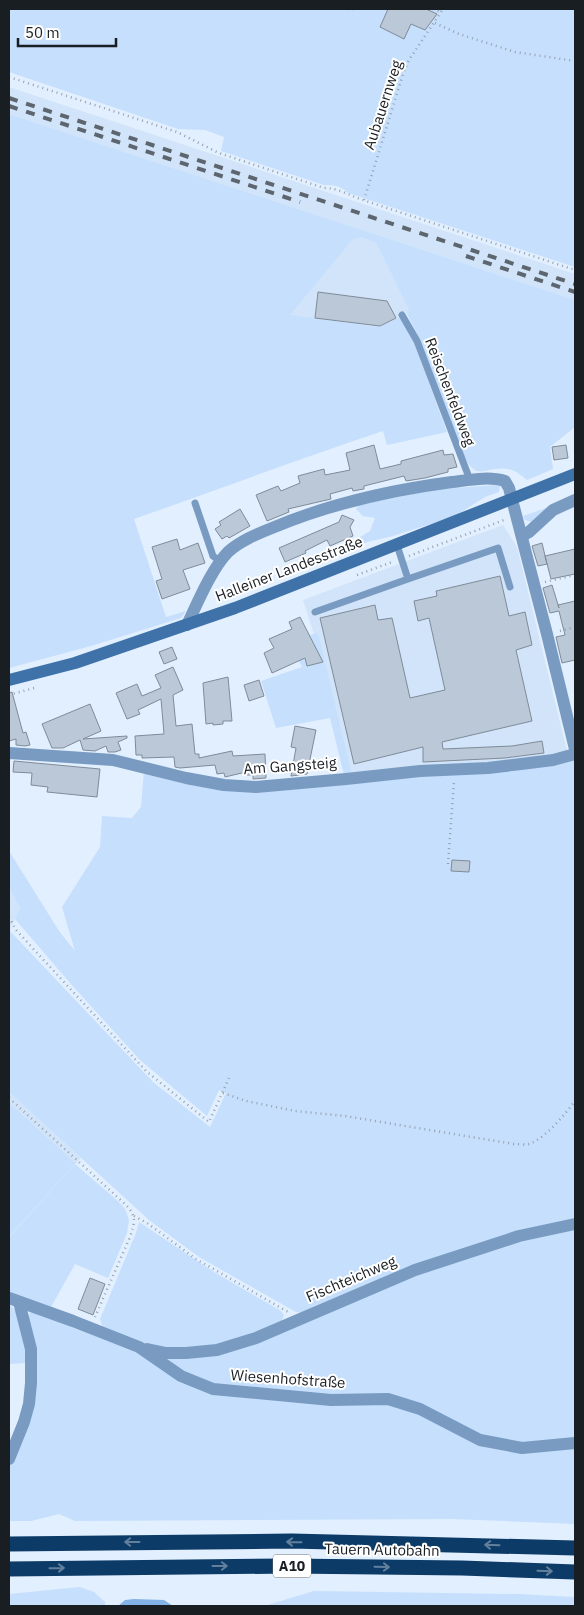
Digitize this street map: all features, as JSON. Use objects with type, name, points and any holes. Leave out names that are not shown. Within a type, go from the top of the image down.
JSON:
[{"type":"highway","name":"Tauern Autobahn","points":[[9,1544],[292,1542],[575,1548]]},
{"type":"highway","name":"Tauern Autobahn","points":[[9,1569],[289,1566],[575,1572]]},
{"type":"main road","name":"Halleiner Landesstraße","points":[[9,680],[75,663],[235,608],[575,474]]},
{"type":"street","points":[[187,624],[202,593],[221,562],[241,542],[300,517],[347,502],[396,491],[470,480],[505,481],[509,488],[522,536],[575,750]]},
{"type":"street","points":[[522,536],[553,510],[575,500]]},
{"type":"street","name":"Am Gangsteig","points":[[9,753],[113,760],[224,786],[256,786],[455,768],[488,768],[553,760],[575,754]]},
{"type":"street","name":"Fischteichweg","points":[[139,1347],[166,1353],[217,1350],[256,1338],[415,1270],[519,1236],[575,1224]]},
{"type":"street","points":[[9,1459],[24,1422],[29,1404],[31,1383],[31,1349],[14,1300]]},
{"type":"street","name":"Wiesenhofstraße","points":[[14,1300],[139,1347],[181,1376],[213,1389],[331,1400],[388,1399],[420,1409],[480,1440],[522,1448],[575,1443]]},
{"type":"lane","name":"Reischenfeldweg","points":[[402,315],[417,340],[470,480]]},
{"type":"lane","points":[[195,503],[213,556],[221,562]]},
{"type":"lane","points":[[397,545],[408,578]]},
{"type":"lane","points":[[315,612],[498,548],[510,587]]},
{"type":"path","points":[[347,9],[355,9]]},
{"type":"path","points":[[433,9],[442,10]]},
{"type":"path","name":"Aubauernweg","points":[[364,200],[404,71],[409,60],[442,10]]},
{"type":"path","points":[[435,23],[459,34],[515,52],[575,61]]},
{"type":"path","points":[[9,77],[177,132],[219,153],[324,188],[342,190],[347,194],[364,200],[575,270]]},
{"type":"path","points":[[534,584],[575,575]]},
{"type":"path","points":[[547,634],[575,627]]},
{"type":"path","points":[[448,864],[455,768]]},
{"type":"path","points":[[9,917],[16,930],[146,1071],[209,1122],[229,1078]]},
{"type":"path","points":[[223,1093],[246,1101],[294,1111],[345,1116],[514,1144],[528,1144],[542,1135],[575,1101]]},
{"type":"path","points":[[9,1098],[125,1204],[134,1216],[134,1225],[130,1237],[90,1328]]},
{"type":"path","points":[[134,1216],[147,1223],[196,1259],[286,1310],[296,1320]]},
{"type":"shaded area","points":[[9,9],[575,9],[575,267],[348,193],[337,186],[324,185],[221,151],[224,137],[205,130],[178,129],[9,72]]},
{"type":"shaded area","points":[[9,87],[575,274],[575,300],[9,114]]},
{"type":"shaded area","points":[[9,114],[575,300],[575,427],[550,447],[553,469],[527,480],[509,469],[477,471],[471,467],[463,456],[420,340],[406,312],[409,310],[376,243],[361,237],[352,240],[290,315],[379,327],[399,317],[412,337],[447,432],[387,445],[383,431],[134,519],[166,617],[186,611],[181,618],[91,646],[9,668]]},
{"type":"shaded area","points":[[361,237],[376,243],[409,310],[380,327],[289,316],[352,240]]},
{"type":"shaded area","points":[[500,486],[499,492],[485,497],[455,516],[393,536],[367,542],[346,553],[344,547],[370,531],[375,518],[363,516],[356,509],[359,505],[439,489]]},
{"type":"shaded area","points":[[549,507],[532,522],[525,520],[523,516]]},
{"type":"shaded area","points":[[503,525],[517,547],[567,751],[504,762],[352,774],[318,634],[314,634],[303,600]]},
{"type":"shaded area","points":[[318,633],[352,774],[344,775],[330,718],[276,728],[261,681],[302,667],[288,640]]},
{"type":"shaded area","points":[[575,760],[575,1220],[303,1313],[296,1312],[199,1257],[149,1220],[9,1092],[9,930],[153,1082],[210,1127],[226,1093],[219,1090],[207,1116],[140,1060],[15,919],[20,908],[9,887],[9,851],[59,931],[75,951],[62,907],[100,847],[102,816],[132,818],[141,807],[144,771],[223,790]]},
{"type":"shaded area","points":[[9,887],[20,908],[9,932]]},
{"type":"shaded area","points":[[9,1092],[81,1158],[9,1238]]},
{"type":"shaded area","points":[[9,1103],[75,1163],[9,1236]]},
{"type":"shaded area","points":[[75,1164],[119,1202],[125,1209],[129,1220],[127,1233],[108,1278],[75,1264],[51,1307],[9,1294],[9,1238]]},
{"type":"shaded area","points":[[139,1222],[214,1272],[281,1311],[284,1315],[281,1323],[213,1347],[180,1350],[151,1346],[108,1331],[102,1325],[100,1319]]},
{"type":"shaded area","points":[[575,1227],[575,1524],[452,1519],[75,1521],[59,1514],[31,1521],[9,1521],[9,1464],[28,1422],[28,1317],[30,1312],[161,1356],[186,1357],[382,1289],[496,1245]]},
{"type":"shaded area","points":[[9,1304],[18,1316],[21,1324],[25,1339],[27,1363],[9,1364]]},
{"type":"shaded area","points":[[80,1587],[94,1592],[105,1602],[105,1606],[9,1606],[9,1594]]},
{"type":"shaded area","points":[[314,1591],[518,1594],[575,1597],[575,1606],[264,1606]]},
{"type":"water","points":[[125,1600],[164,1600],[173,1606],[118,1606]]},
{"type":"building","points":[[388,9],[426,9],[437,14],[425,30],[411,24],[404,39],[380,27]]},
{"type":"building","points":[[318,292],[387,301],[396,318],[380,326],[315,318]]},
{"type":"building","points":[[374,445],[380,469],[401,464],[401,461],[443,450],[444,455],[453,454],[457,467],[448,469],[448,472],[425,478],[406,481],[404,476],[364,486],[364,489],[353,491],[352,488],[330,494],[331,499],[288,509],[289,512],[267,521],[256,495],[278,486],[281,491],[300,483],[298,476],[324,469],[325,475],[350,470],[346,453]]},
{"type":"building","points":[[566,445],[568,458],[554,460],[552,447]]},
{"type":"building","points":[[240,509],[250,526],[229,538],[227,536],[222,539],[215,529],[221,525],[219,522]]},
{"type":"building","points":[[342,515],[354,520],[350,527],[353,536],[330,546],[327,540],[305,551],[306,553],[285,562],[279,548],[339,522]]},
{"type":"building","points":[[177,539],[180,550],[198,543],[205,563],[183,570],[190,589],[162,599],[156,581],[162,579],[152,547]]},
{"type":"building","points":[[542,543],[547,564],[538,566],[532,546]]},
{"type":"building","points":[[575,549],[575,574],[551,579],[545,556]]},
{"type":"building","points":[[500,576],[509,616],[525,612],[532,645],[516,650],[532,721],[442,742],[443,749],[512,746],[542,741],[544,753],[505,758],[423,762],[423,747],[354,764],[320,618],[375,605],[378,620],[392,618],[410,698],[445,690],[429,618],[418,621],[414,601],[437,596],[436,591]]},
{"type":"building","points":[[552,585],[558,605],[575,601],[575,660],[562,663],[556,637],[565,635],[559,611],[550,613],[543,588]]},
{"type":"building","points":[[300,617],[323,662],[307,666],[305,658],[272,673],[264,653],[274,648],[269,639],[292,629],[289,622]]},
{"type":"building","points":[[172,647],[177,659],[164,664],[159,652]]},
{"type":"building","points":[[173,667],[183,690],[173,695],[176,726],[192,724],[195,754],[199,754],[199,758],[232,751],[233,756],[265,754],[266,778],[253,779],[253,775],[246,775],[246,772],[225,777],[224,773],[217,774],[215,765],[180,768],[175,767],[174,757],[142,758],[142,755],[136,755],[135,736],[164,734],[161,699],[138,710],[140,714],[127,719],[116,693],[137,684],[142,696],[161,688],[155,675]]},
{"type":"building","points":[[228,677],[232,721],[223,721],[223,724],[206,724],[203,683]]},
{"type":"building","points":[[259,680],[264,696],[249,701],[244,685]]},
{"type":"building","points":[[12,692],[23,733],[26,732],[30,745],[16,745],[16,739],[9,741],[9,693]]},
{"type":"building","points":[[90,704],[101,731],[83,739],[127,736],[127,738],[118,742],[121,750],[108,752],[106,746],[95,751],[83,750],[80,740],[63,748],[52,748],[42,724]]},
{"type":"building","points":[[295,726],[316,730],[307,774],[291,776],[296,748],[291,747]]},
{"type":"building","points":[[14,761],[100,769],[97,797],[47,792],[48,787],[31,785],[32,773],[13,772]]},
{"type":"building","points":[[452,860],[470,861],[469,872],[451,871]]},
{"type":"building","points":[[90,1278],[105,1284],[93,1315],[78,1309]]},
{"type":"railway","points":[[9,98],[575,284]]},
{"type":"railway","points":[[9,106],[300,202]]},
{"type":"railway","points":[[466,256],[575,292]]}]
